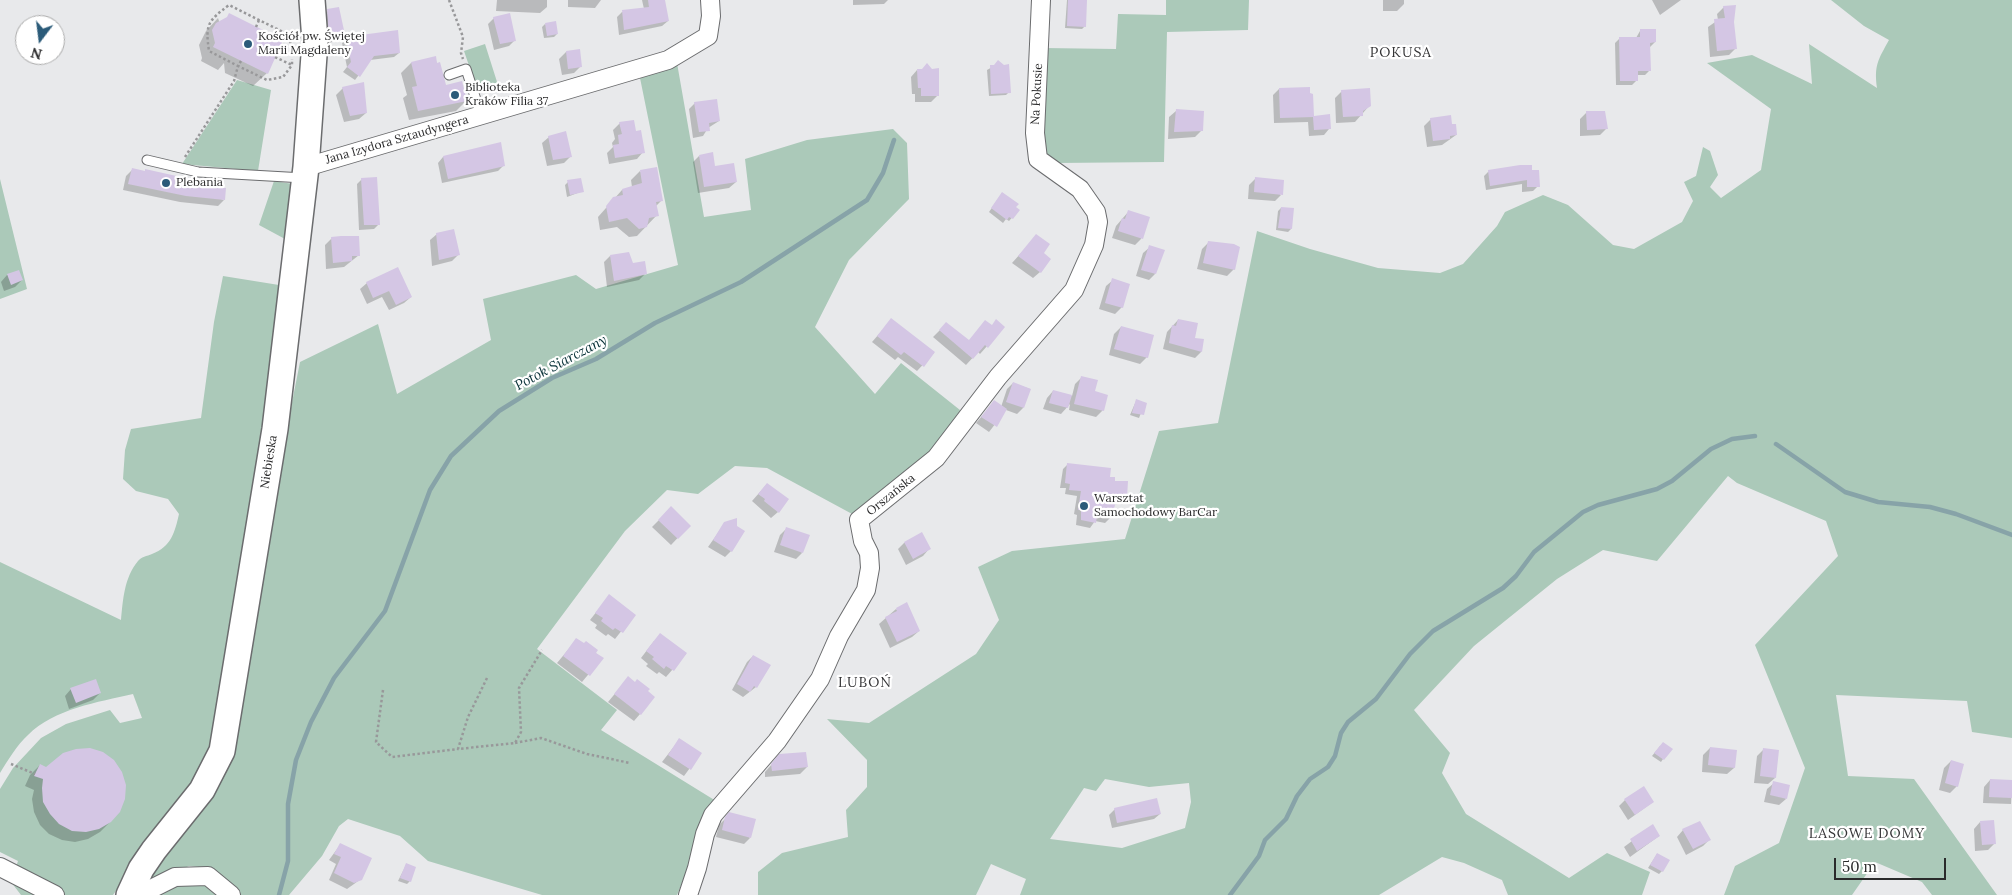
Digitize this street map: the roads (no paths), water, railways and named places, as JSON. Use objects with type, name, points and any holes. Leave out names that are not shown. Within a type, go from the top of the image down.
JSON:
[{"type":"street","name":"Niebieska","points":[[129,895],[141,869],[154,850],[202,790],[222,751],[275,429],[305,173],[315,41],[312,0]]},
{"type":"street","name":"Jana Izydora Sztaudyngera","points":[[305,173],[481,115],[668,60],[708,36],[711,16],[710,0]]},
{"type":"street","name":"Na Pokusie","points":[[1041,0],[1035,133],[1038,158],[1060,177]]},
{"type":"street","name":"Orszańska","points":[[688,895],[705,834],[713,814],[777,740],[820,680],[838,636],[866,590],[870,568],[869,553],[863,541],[859,520],[936,458],[998,377],[1074,290],[1094,245],[1098,222],[1096,212],[1080,189],[1060,177]]},
{"type":"street","points":[[0,867],[55,895]]},
{"type":"street","points":[[139,895],[175,877],[208,876],[231,895]]},
{"type":"lane","points":[[449,75],[466,69],[481,115]]},
{"type":"lane","points":[[147,160],[198,172],[305,173]]},
{"type":"waterway","name":"Potok Siarczany","points":[[279,895],[288,861],[288,804],[296,760],[311,722],[334,678],[385,611],[430,490],[451,456],[499,411],[552,378],[596,359],[655,323],[741,282],[867,200],[883,173],[894,140]]},
{"type":"waterway","points":[[1230,895],[1259,856],[1265,840],[1286,819],[1297,796],[1310,779],[1328,767],[1335,756],[1341,733],[1348,722],[1376,699],[1410,654],[1433,631],[1503,588],[1516,576],[1534,552],[1583,512],[1598,505],[1657,489],[1672,481],[1711,449],[1732,439],[1755,436]]},
{"type":"waterway","points":[[1776,444],[1845,492],[1878,502],[1930,507],[1956,514],[2012,535]]},
{"type":"place","name":"Kościół pw. Świętej Marii Magdaleny","points":[[248,44]]},
{"type":"place","name":"Biblioteka Kraków Filia 37","points":[[455,95]]},
{"type":"place","name":"Plebania","points":[[166,183]]},
{"type":"place","name":"Warsztat Samochodowy BarCar","points":[[1084,506]]},
{"type":"district","name":"POKUSA","points":[[1401,53]]},
{"type":"district","name":"LUBOŃ","points":[[865,683]]},
{"type":"district","name":"LASOWE DOMY","points":[[1867,834]]}]
